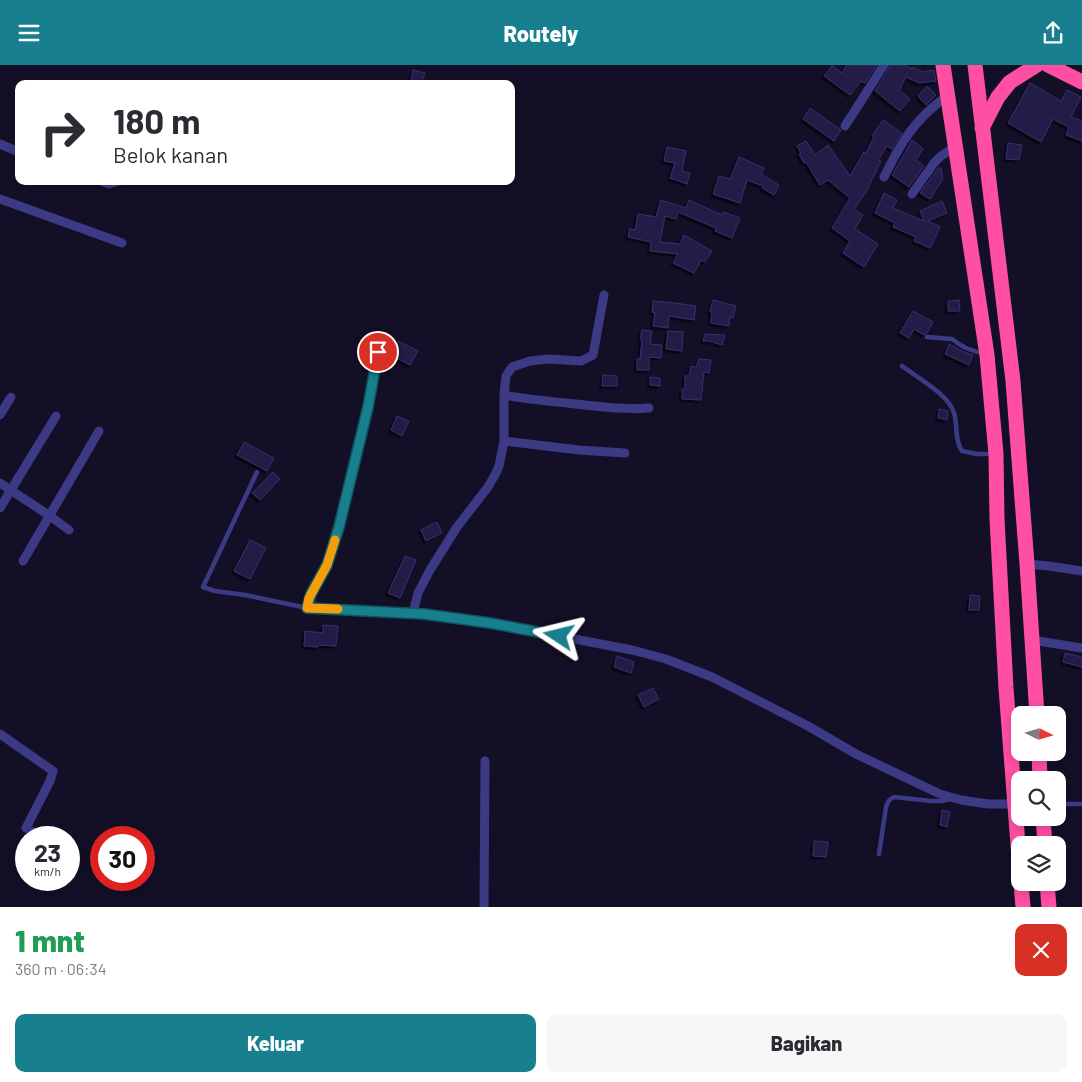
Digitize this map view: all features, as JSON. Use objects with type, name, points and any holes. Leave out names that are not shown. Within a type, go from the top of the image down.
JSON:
[{"type":"highway","points":[[943,65],[987,355],[996,454],[1006,688],[1014,771]]},
{"type":"highway","points":[[975,65],[1013,381],[1036,706]]},
{"type":"highway","points":[[982,128],[998,97],[1010,82],[1036,65]]},
{"type":"highway","points":[[1048,65],[1082,82]]},
{"type":"highway","points":[[998,519],[1023,516]]},
{"type":"highway","points":[[1022,891],[1023,907]]},
{"type":"highway","points":[[1048,891],[1049,907]]},
{"type":"street","points":[[846,126],[884,65]]},
{"type":"street","points":[[884,177],[898,149],[914,125],[947,96]]},
{"type":"street","points":[[0,144],[15,150]]},
{"type":"street","points":[[912,195],[934,163],[955,147]]},
{"type":"street","points":[[0,199],[122,243]]},
{"type":"street","points":[[413,613],[418,593],[430,570],[457,527],[488,487],[499,466],[504,441],[506,375],[512,367],[530,361],[548,359],[581,361],[592,355],[604,295]]},
{"type":"street","points":[[378,352],[368,407],[339,527],[327,565],[311,594],[307,608],[413,613],[490,623],[626,648],[666,659],[712,677],[776,709],[874,763],[940,795],[988,804],[1011,804]]},
{"type":"street","points":[[504,395],[603,408],[649,408]]},
{"type":"street","points":[[0,415],[11,397]]},
{"type":"street","points":[[0,508],[56,416]]},
{"type":"street","points":[[23,561],[99,431]]},
{"type":"street","points":[[504,441],[579,450],[625,453]]},
{"type":"street","points":[[0,483],[69,530]]},
{"type":"street","points":[[1027,564],[1082,571]]},
{"type":"street","points":[[1032,639],[1082,648]]},
{"type":"street","points":[[0,734],[53,771],[41,800],[27,826]]},
{"type":"street","points":[[484,907],[485,761]]},
{"type":"lane","points":[[927,337],[952,339],[966,348],[987,355]]},
{"type":"lane","points":[[902,366],[943,395],[952,406],[959,446],[962,451],[977,455],[996,454]]},
{"type":"lane","points":[[257,472],[203,587],[215,591],[245,595],[307,608]]},
{"type":"lane","points":[[880,854],[886,807],[890,799],[894,797],[941,801],[954,798]]},
{"type":"lane","points":[[1066,804],[1082,804]]},
{"type":"building","points":[[832,65],[842,73],[847,65],[877,65],[865,83],[861,81],[850,95],[824,76]]},
{"type":"building","points":[[890,65],[904,65],[923,72],[934,70],[936,81],[919,83],[906,77],[899,90],[910,99],[900,111],[875,91]]},
{"type":"building","points":[[413,70],[425,73],[422,80],[411,80]]},
{"type":"building","points":[[1030,83],[1061,101],[1067,90],[1081,97],[1071,117],[1082,121],[1082,141],[1066,135],[1069,127],[1053,119],[1041,142],[1008,123]]},
{"type":"building","points":[[927,86],[936,95],[926,105],[918,96]]},
{"type":"building","points":[[810,108],[841,130],[834,141],[803,119]]},
{"type":"building","points":[[883,120],[902,133],[892,149],[887,146],[878,160],[881,161],[866,192],[854,209],[863,215],[855,229],[878,244],[864,267],[843,253],[850,241],[832,228],[850,198],[828,180],[820,185],[806,162],[804,163],[797,146],[806,141],[815,155],[828,145],[850,176],[864,152],[866,153],[874,137],[872,136]]},
{"type":"building","points":[[912,140],[923,149],[916,160],[924,166],[909,187],[892,175]]},
{"type":"building","points":[[1008,143],[1022,145],[1019,160],[1006,159]]},
{"type":"building","points":[[667,147],[686,151],[682,171],[690,173],[687,184],[670,178],[675,163],[664,161]]},
{"type":"building","points":[[739,157],[764,168],[761,174],[779,185],[774,195],[762,188],[763,186],[747,180],[740,203],[713,194],[719,176],[730,179]]},
{"type":"building","points":[[938,168],[941,168],[943,179],[930,199],[920,193]]},
{"type":"building","points":[[884,193],[897,200],[893,208],[924,221],[920,211],[942,201],[947,213],[928,221],[940,227],[930,248],[914,241],[916,237],[893,227],[895,223],[875,213]]},
{"type":"building","points":[[661,200],[686,208],[689,200],[722,215],[723,212],[740,218],[732,238],[715,231],[716,228],[678,212],[676,219],[665,216],[660,242],[680,244],[684,235],[712,251],[705,262],[701,260],[694,273],[673,263],[678,254],[650,251],[651,242],[628,237],[630,229],[635,230],[638,214],[656,217]]},
{"type":"building","points":[[713,300],[736,306],[733,318],[730,317],[729,326],[711,323],[712,312],[710,312]]},
{"type":"building","points":[[959,300],[960,311],[948,311],[948,301]]},
{"type":"building","points":[[653,301],[696,306],[694,320],[669,316],[668,328],[653,326],[655,313],[652,312]]},
{"type":"building","points":[[913,311],[933,322],[924,335],[914,329],[909,338],[900,333]]},
{"type":"building","points":[[642,330],[652,331],[650,344],[662,345],[661,358],[649,357],[649,370],[637,370],[637,359],[640,359]]},
{"type":"building","points":[[668,331],[683,332],[682,351],[666,349]]},
{"type":"building","points":[[705,334],[725,335],[722,345],[703,341]]},
{"type":"building","points":[[398,341],[418,351],[410,365],[391,355]]},
{"type":"building","points":[[949,344],[973,355],[969,365],[945,354]]},
{"type":"building","points":[[699,359],[711,360],[709,373],[704,372],[701,400],[682,399],[682,389],[685,389],[685,376],[689,376],[691,366],[696,367]]},
{"type":"building","points":[[603,375],[617,376],[617,386],[602,386]]},
{"type":"building","points":[[650,377],[660,378],[660,386],[650,385]]},
{"type":"building","points":[[939,409],[948,411],[947,420],[938,418]]},
{"type":"building","points":[[397,416],[409,421],[402,436],[391,430]]},
{"type":"building","points":[[244,442],[274,458],[267,471],[237,455]]},
{"type":"building","points":[[273,472],[280,479],[260,500],[252,493]]},
{"type":"building","points":[[437,522],[442,533],[426,541],[421,530]]},
{"type":"building","points":[[250,540],[266,548],[250,579],[234,571]]},
{"type":"building","points":[[405,556],[416,560],[400,598],[388,593]]},
{"type":"building","points":[[970,595],[980,596],[979,610],[969,610]]},
{"type":"building","points":[[323,625],[338,626],[336,646],[304,646],[305,631],[323,633]]},
{"type":"building","points":[[1065,653],[1082,657],[1082,667],[1063,662]]},
{"type":"building","points":[[617,656],[634,662],[631,673],[614,667]]},
{"type":"building","points":[[653,688],[659,699],[644,707],[638,695]]},
{"type":"building","points":[[942,810],[950,812],[947,827],[940,825]]},
{"type":"building","points":[[814,841],[828,842],[826,857],[813,856]]},
{"type":"slow traffic","points":[[335,540],[327,565],[309,598],[307,608],[338,609]]},
{"type":"route","points":[[378,352],[368,407],[339,527],[327,565],[311,594],[307,608],[424,614],[490,623],[559,636]]}]
